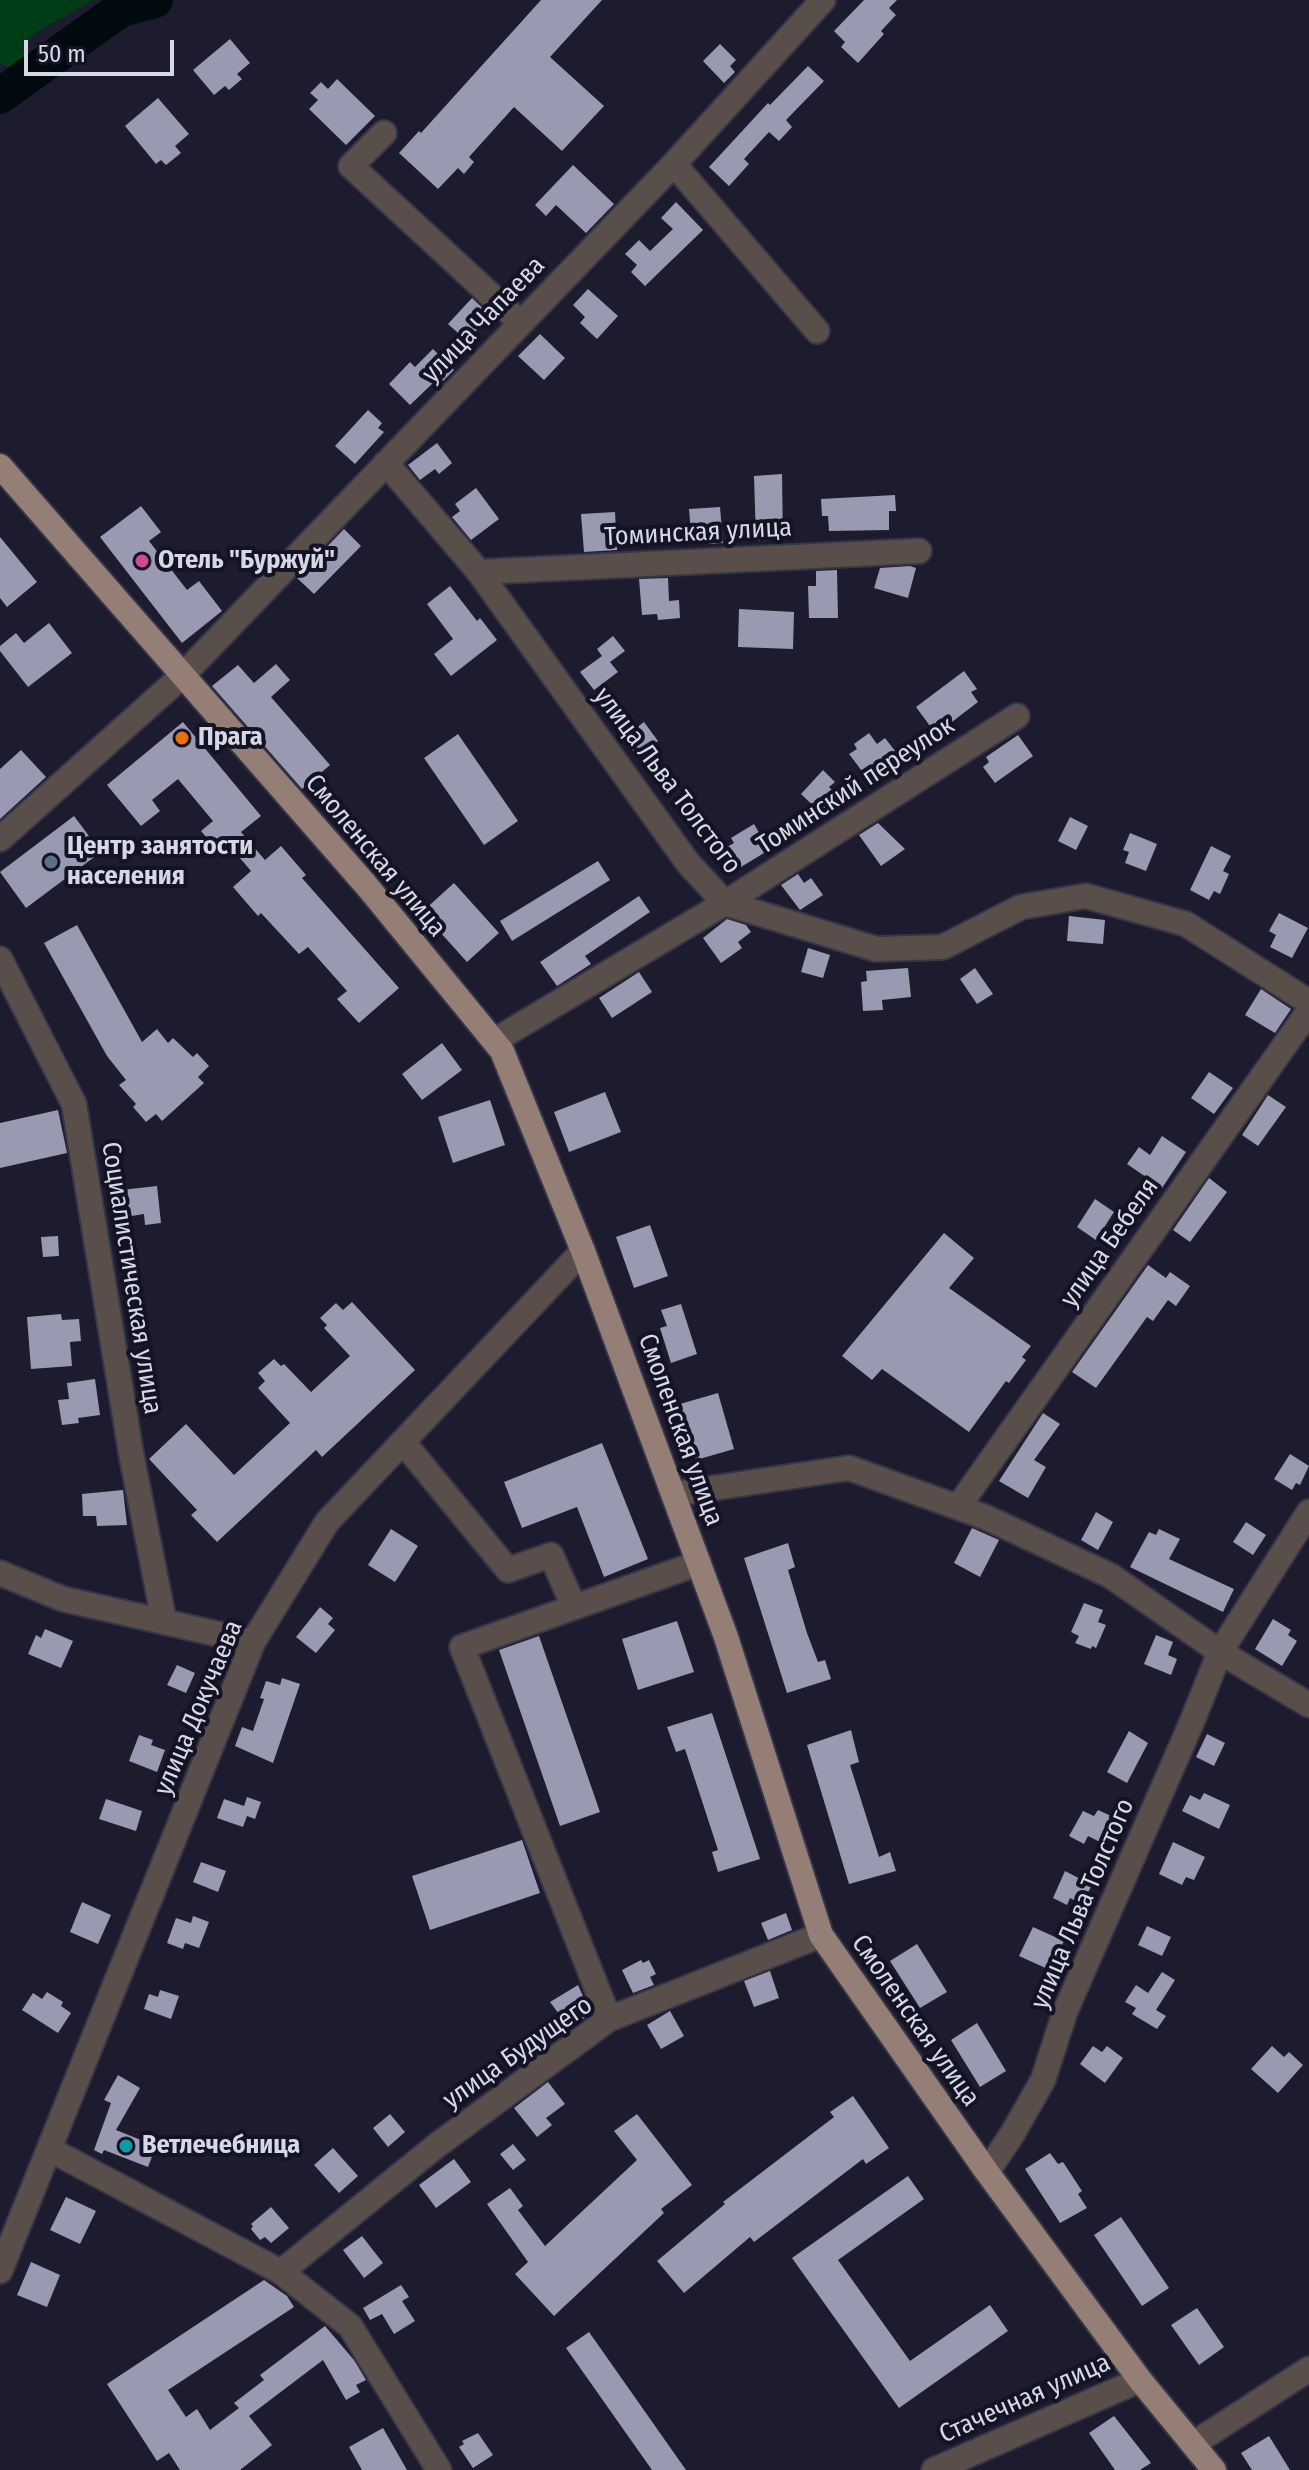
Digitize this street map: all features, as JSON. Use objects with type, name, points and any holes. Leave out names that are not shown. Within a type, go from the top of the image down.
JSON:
[{"type":"main road","name":"Смоленская улица","points":[[0,466],[366,885],[502,1051],[583,1251],[726,1637],[821,1935],[987,2172],[1140,2380],[1214,2470]]},
{"type":"street","name":"улица Чапаева","points":[[0,839],[182,676],[674,164],[823,0]]},
{"type":"street","points":[[384,133],[351,166],[521,323]]},
{"type":"street","points":[[674,164],[817,331]]},
{"type":"street","name":"улица Льва Толстого","points":[[386,463],[479,572],[688,863],[725,903],[876,949],[943,947],[1021,907],[1086,896],[1186,924],[1309,1002]]},
{"type":"street","name":"Томинская улица","points":[[479,572],[919,551]]},
{"type":"street","name":"Томинский переулок","points":[[494,1041],[725,903],[1017,716]]},
{"type":"street","name":"Социалистическая улица","points":[[0,959],[74,1104],[131,1453],[164,1621]]},
{"type":"street","name":"улица Бебеля","points":[[958,1507],[1309,1011]]},
{"type":"street","name":"улица Докучаева","points":[[0,2271],[253,1642],[327,1522],[583,1251]]},
{"type":"street","points":[[403,1442],[508,1570],[551,1555],[574,1607]]},
{"type":"street","points":[[673,1494],[849,1468],[985,1517],[1111,1576],[1220,1652],[1309,1705]]},
{"type":"street","name":"улица Льва Толстого","points":[[987,2172],[1043,2080],[1065,2012],[1220,1652],[1309,1512]]},
{"type":"street","points":[[609,2019],[462,1647],[699,1563]]},
{"type":"street","points":[[0,1573],[63,1599],[253,1642]]},
{"type":"street","name":"улица Будущего","points":[[281,2272],[436,2146],[609,2019],[821,1935]]},
{"type":"street","points":[[49,2149],[281,2272],[350,2326],[439,2470]]},
{"type":"street","points":[[1193,2444],[1309,2369]]},
{"type":"street","name":"Стачечная улица","points":[[934,2470],[1140,2380]]},
{"type":"green space","points":[[0,0],[93,0],[29,37],[24,60],[9,67],[0,64]]},
{"type":"building","points":[[541,0],[602,0],[550,57],[604,106],[562,151],[514,107],[469,157],[474,162],[464,174],[458,168],[438,189],[399,153],[419,131],[421,133]]},
{"type":"building","points":[[864,0],[897,0],[889,8],[896,15],[858,63],[841,47],[845,42],[834,31]]},
{"type":"building","points":[[230,39],[250,63],[237,74],[242,79],[229,90],[225,86],[214,95],[193,70]]},
{"type":"building","points":[[720,44],[736,60],[730,66],[735,72],[724,83],[703,61]]},
{"type":"building","points":[[808,66],[824,81],[786,120],[792,127],[779,141],[769,132],[744,159],[749,164],[729,186],[709,167],[768,103],[770,105]]},
{"type":"building","points":[[337,79],[375,116],[346,145],[309,109],[318,100],[310,93],[321,82],[328,89]]},
{"type":"building","points":[[158,98],[189,134],[175,146],[181,153],[166,165],[161,160],[156,164],[125,126]]},
{"type":"building","points":[[573,165],[614,204],[586,233],[556,205],[546,216],[535,205]]},
{"type":"building","points":[[676,202],[703,230],[645,286],[631,272],[637,265],[625,254],[639,240],[650,251],[673,229],[661,218]]},
{"type":"building","points":[[588,289],[618,316],[597,339],[580,323],[585,317],[573,305]]},
{"type":"building","points":[[472,298],[490,315],[467,341],[448,324]]},
{"type":"building","points":[[540,334],[565,358],[544,380],[518,356]]},
{"type":"building","points":[[433,349],[454,370],[437,387],[433,383],[410,405],[389,384],[410,362],[415,367]]},
{"type":"building","points":[[368,410],[382,423],[378,428],[384,432],[355,464],[335,446]]},
{"type":"building","points":[[437,443],[452,463],[439,474],[435,469],[420,480],[408,465]]},
{"type":"building","points":[[782,474],[783,539],[756,541],[754,476]]},
{"type":"building","points":[[476,488],[499,519],[471,540],[452,517],[460,511],[455,504]]},
{"type":"building","points":[[895,495],[896,511],[889,511],[889,530],[829,531],[828,516],[822,516],[821,499]]},
{"type":"building","name":"Отель \"Буржуй\"","points":[[141,506],[161,532],[149,541],[187,590],[199,581],[222,611],[182,643],[100,537]]},
{"type":"building","points":[[720,507],[723,543],[706,544],[705,532],[691,533],[689,509]]},
{"type":"building","points":[[615,512],[617,550],[584,552],[581,514]]},
{"type":"building","points":[[344,529],[361,546],[314,594],[297,578]]},
{"type":"building","points":[[0,537],[37,582],[7,607],[0,598]]},
{"type":"building","points":[[880,568],[916,568],[908,598],[874,588]]},
{"type":"building","points":[[837,570],[838,618],[809,618],[808,586],[816,586],[816,571]]},
{"type":"building","points":[[668,578],[669,601],[679,600],[680,618],[658,620],[657,614],[642,615],[639,579]]},
{"type":"building","points":[[450,586],[477,621],[480,618],[497,640],[451,676],[434,654],[453,639],[427,604]]},
{"type":"building","points":[[739,609],[794,612],[793,649],[738,647]]},
{"type":"building","points":[[49,623],[72,653],[28,687],[0,651],[0,646],[16,633],[24,643]]},
{"type":"building","points":[[613,636],[625,651],[610,662],[618,672],[594,690],[580,672],[602,656],[597,649]]},
{"type":"building","points":[[276,664],[290,680],[271,697],[330,765],[302,789],[212,686],[238,665],[254,683]]},
{"type":"building","points":[[964,671],[977,689],[971,692],[978,702],[940,731],[935,723],[930,726],[916,707]]},
{"type":"building","points":[[183,722],[261,816],[241,832],[265,860],[281,846],[306,875],[302,878],[399,988],[359,1023],[337,999],[347,991],[308,947],[299,954],[261,913],[258,916],[233,887],[251,871],[228,844],[218,851],[201,831],[213,821],[178,779],[152,800],[160,811],[141,826],[107,785]]},
{"type":"building","points":[[644,722],[658,741],[637,756],[623,738]]},
{"type":"building","points":[[869,733],[877,744],[885,738],[899,756],[868,779],[849,754],[857,749],[854,744]]},
{"type":"building","points":[[458,734],[518,821],[484,845],[424,758]]},
{"type":"building","points":[[1018,735],[1033,756],[995,783],[983,767],[989,762],[986,757]]},
{"type":"building","points":[[21,750],[46,777],[0,819],[0,769]]},
{"type":"building","points":[[823,770],[835,782],[829,787],[841,799],[824,816],[801,794]]},
{"type":"building","name":"Центр занятости населения","points":[[74,816],[101,852],[26,908],[0,872]]},
{"type":"building","points":[[1070,817],[1088,826],[1076,850],[1058,841]]},
{"type":"building","points":[[878,823],[905,849],[881,866],[859,835]]},
{"type":"building","points":[[754,824],[769,850],[731,873],[718,852],[734,843],[731,838]]},
{"type":"building","points":[[1130,833],[1157,844],[1146,871],[1125,863],[1129,852],[1123,850]]},
{"type":"building","points":[[1211,846],[1231,856],[1223,871],[1229,874],[1220,894],[1214,891],[1209,900],[1190,890]]},
{"type":"building","points":[[598,861],[610,880],[512,941],[500,921]]},
{"type":"building","points":[[798,874],[804,883],[811,878],[823,895],[800,910],[781,885]]},
{"type":"building","points":[[454,883],[499,933],[467,962],[422,912]]},
{"type":"building","points":[[639,896],[650,912],[585,956],[591,964],[557,986],[540,962]]},
{"type":"building","points":[[1279,913],[1308,928],[1292,958],[1270,947],[1276,935],[1269,931]]},
{"type":"building","points":[[1069,916],[1105,920],[1103,944],[1067,941]]},
{"type":"building","points":[[727,919],[746,925],[751,932],[738,942],[742,948],[721,963],[703,938]]},
{"type":"building","points":[[77,925],[142,1042],[157,1029],[168,1043],[173,1038],[193,1057],[197,1053],[209,1066],[198,1077],[204,1083],[162,1121],[156,1114],[146,1122],[133,1107],[136,1104],[119,1085],[126,1080],[107,1056],[44,943]]},
{"type":"building","points":[[808,948],[830,955],[823,978],[801,972]]},
{"type":"building","points":[[908,968],[911,997],[882,1000],[883,1010],[863,1011],[861,982],[867,981],[866,971]]},
{"type":"building","points":[[975,968],[993,994],[977,1004],[960,979]]},
{"type":"building","points":[[639,972],[652,992],[612,1018],[599,998]]},
{"type":"building","points":[[1261,989],[1291,1009],[1275,1033],[1245,1015]]},
{"type":"building","points":[[442,1043],[462,1070],[422,1100],[402,1074]]},
{"type":"building","points":[[1209,1072],[1233,1088],[1214,1114],[1191,1098]]},
{"type":"building","points":[[605,1092],[621,1132],[569,1152],[554,1112]]},
{"type":"building","points":[[1268,1095],[1286,1107],[1258,1146],[1242,1135]]},
{"type":"building","points":[[490,1100],[505,1145],[453,1163],[438,1117]]},
{"type":"building","points":[[58,1110],[67,1153],[0,1168],[0,1123]]},
{"type":"building","points":[[1162,1136],[1186,1152],[1162,1188],[1127,1164],[1139,1147],[1150,1155]]},
{"type":"building","points":[[1209,1178],[1227,1192],[1190,1242],[1173,1230]]},
{"type":"building","points":[[157,1186],[161,1223],[145,1225],[144,1214],[125,1217],[121,1190]]},
{"type":"building","points":[[1095,1199],[1114,1212],[1096,1240],[1077,1227]]},
{"type":"building","points":[[650,1225],[668,1276],[634,1288],[616,1237]]},
{"type":"building","points":[[944,1233],[974,1258],[949,1288],[1031,1346],[1022,1357],[1026,1360],[1009,1383],[1006,1381],[969,1432],[882,1369],[872,1380],[842,1356]]},
{"type":"building","points":[[58,1236],[59,1256],[43,1257],[41,1237]]},
{"type":"building","points":[[1148,1265],[1166,1278],[1170,1272],[1190,1286],[1176,1306],[1168,1300],[1153,1321],[1147,1317],[1096,1388],[1072,1372]]},
{"type":"building","points":[[352,1302],[415,1370],[322,1457],[316,1450],[217,1542],[191,1515],[197,1510],[149,1459],[186,1424],[234,1475],[290,1423],[258,1388],[265,1381],[258,1373],[274,1359],[281,1366],[284,1364],[311,1392],[350,1356],[324,1328],[327,1325],[320,1318],[336,1303],[343,1310]]},
{"type":"building","points":[[681,1304],[697,1354],[671,1363],[660,1328],[667,1326],[661,1310]]},
{"type":"building","points":[[61,1314],[62,1320],[79,1319],[81,1341],[70,1342],[72,1366],[31,1369],[27,1317]]},
{"type":"building","points":[[95,1379],[100,1415],[78,1418],[79,1423],[62,1425],[58,1400],[69,1399],[67,1383]]},
{"type":"building","points":[[718,1393],[734,1449],[696,1460],[680,1404]]},
{"type":"building","points":[[1043,1413],[1060,1424],[1034,1460],[1046,1467],[1028,1498],[999,1481]]},
{"type":"building","points":[[602,1443],[648,1559],[604,1577],[577,1507],[522,1528],[504,1482]]},
{"type":"building","points":[[1290,1454],[1309,1466],[1300,1485],[1296,1483],[1292,1490],[1274,1479]]},
{"type":"building","points":[[123,1490],[127,1525],[97,1526],[96,1516],[83,1516],[82,1494]]},
{"type":"building","points":[[1096,1512],[1113,1522],[1098,1550],[1081,1540]]},
{"type":"building","points":[[1246,1522],[1266,1535],[1253,1555],[1233,1542]]},
{"type":"building","points":[[972,1528],[999,1540],[980,1577],[954,1563]]},
{"type":"building","points":[[391,1529],[418,1546],[395,1582],[368,1565]]},
{"type":"building","points":[[1159,1529],[1180,1539],[1169,1559],[1234,1589],[1223,1612],[1130,1567],[1149,1532],[1156,1535]]},
{"type":"building","points":[[788,1543],[795,1567],[788,1570],[807,1633],[818,1662],[825,1660],[831,1679],[787,1693],[744,1558]]},
{"type":"building","points":[[1084,1603],[1103,1610],[1098,1622],[1106,1625],[1096,1648],[1075,1643],[1079,1636],[1071,1632]]},
{"type":"building","points":[[320,1607],[333,1618],[328,1624],[335,1630],[316,1653],[296,1637]]},
{"type":"building","points":[[1273,1619],[1291,1630],[1288,1635],[1297,1641],[1282,1666],[1255,1649]]},
{"type":"building","points":[[677,1621],[694,1672],[638,1690],[622,1639]]},
{"type":"building","points":[[45,1629],[73,1641],[61,1668],[28,1654],[36,1635],[41,1638]]},
{"type":"building","points":[[1156,1635],[1173,1642],[1168,1655],[1177,1659],[1171,1675],[1144,1664]]},
{"type":"building","points":[[539,1636],[600,1812],[560,1826],[499,1650]]},
{"type":"building","points":[[177,1665],[195,1673],[186,1693],[167,1685]]},
{"type":"building","points":[[282,1678],[300,1684],[273,1763],[235,1746],[242,1727],[253,1731],[264,1699],[260,1698],[266,1681],[280,1685]]},
{"type":"building","points":[[712,1713],[760,1859],[718,1872],[712,1852],[718,1850],[685,1749],[676,1752],[667,1727]]},
{"type":"building","points":[[851,1730],[859,1762],[850,1765],[879,1857],[890,1852],[896,1871],[849,1884],[807,1745]]},
{"type":"building","points":[[1129,1731],[1148,1743],[1127,1783],[1107,1772]]},
{"type":"building","points":[[1207,1734],[1225,1743],[1214,1766],[1196,1757]]},
{"type":"building","points":[[139,1735],[153,1740],[151,1745],[165,1750],[157,1772],[129,1761]]},
{"type":"building","points":[[1204,1793],[1230,1805],[1219,1829],[1182,1811],[1190,1795],[1200,1800]]},
{"type":"building","points":[[247,1797],[261,1802],[255,1819],[247,1816],[243,1827],[217,1818],[224,1799],[244,1806]]},
{"type":"building","points":[[106,1799],[142,1811],[136,1831],[99,1819]]},
{"type":"building","points":[[1098,1810],[1120,1820],[1106,1845],[1088,1836],[1084,1844],[1069,1836],[1083,1811],[1094,1816]]},
{"type":"building","points":[[522,1840],[540,1893],[430,1930],[412,1876]]},
{"type":"building","points":[[1173,1842],[1205,1857],[1194,1880],[1186,1877],[1182,1885],[1159,1874]]},
{"type":"building","points":[[201,1862],[226,1871],[218,1892],[193,1882]]},
{"type":"building","points":[[1065,1871],[1092,1885],[1082,1904],[1070,1898],[1067,1905],[1053,1898]]},
{"type":"building","points":[[82,1902],[111,1915],[98,1944],[70,1932]]},
{"type":"building","points":[[786,1913],[792,1930],[768,1940],[761,1923]]},
{"type":"building","points":[[193,1916],[209,1922],[199,1948],[185,1943],[183,1949],[167,1943],[176,1918],[191,1923]]},
{"type":"building","points":[[1147,1926],[1171,1937],[1162,1956],[1138,1945]]},
{"type":"building","points":[[1033,1927],[1064,1941],[1050,1970],[1019,1956]]},
{"type":"building","points":[[917,1944],[947,1992],[920,2008],[890,1961]]},
{"type":"building","points":[[641,1960],[643,1963],[649,1960],[656,1974],[650,1977],[654,1985],[633,1993],[622,1970]]},
{"type":"building","points":[[770,1971],[779,1998],[754,2007],[744,1981]]},
{"type":"building","points":[[1162,1972],[1175,1980],[1156,2010],[1166,2016],[1157,2029],[1132,2014],[1136,2008],[1125,2002],[1136,1985],[1148,1993]]},
{"type":"building","points":[[578,1985],[591,2014],[575,2024],[568,2014],[562,2018],[550,2002]]},
{"type":"building","points":[[160,1990],[179,1996],[171,2019],[144,2009],[149,1994],[158,1997]]},
{"type":"building","points":[[47,1992],[63,2002],[61,2006],[71,2013],[58,2033],[22,2010],[33,1993],[42,1999]]},
{"type":"building","points":[[670,2011],[684,2036],[661,2049],[647,2025]]},
{"type":"building","points":[[977,2023],[1006,2071],[980,2087],[951,2040]]},
{"type":"building","points":[[1093,2046],[1102,2052],[1107,2046],[1123,2058],[1105,2083],[1080,2064]]},
{"type":"building","points":[[1272,2046],[1284,2057],[1289,2052],[1303,2065],[1278,2093],[1251,2069]]},
{"type":"building","points":[[118,2075],[140,2088],[116,2130],[156,2146],[148,2167],[104,2150],[102,2154],[94,2150],[111,2103],[104,2100]]},
{"type":"building","points":[[548,2082],[565,2104],[546,2118],[552,2125],[537,2137],[514,2108]]},
{"type":"building","points":[[853,2096],[889,2148],[866,2164],[863,2159],[754,2242],[750,2237],[684,2293],[657,2261],[725,2204],[723,2202],[834,2117],[830,2112]]},
{"type":"building","points":[[390,2114],[405,2132],[388,2147],[373,2128]]},
{"type":"building","points":[[637,2114],[692,2185],[661,2209],[664,2213],[554,2316],[515,2274],[528,2262],[487,2204],[510,2188],[523,2206],[518,2210],[545,2246],[637,2160],[614,2131]]},
{"type":"building","points":[[513,2144],[526,2160],[513,2170],[500,2154]]},
{"type":"building","points":[[333,2148],[358,2176],[339,2193],[314,2165]]},
{"type":"building","points":[[1050,2153],[1058,2164],[1063,2162],[1082,2191],[1078,2194],[1087,2208],[1060,2223],[1025,2169]]},
{"type":"building","points":[[454,2159],[471,2182],[436,2208],[419,2185]]},
{"type":"building","points":[[908,2176],[924,2199],[838,2260],[910,2361],[990,2305],[1008,2331],[899,2408],[792,2258]]},
{"type":"building","points":[[66,2197],[96,2211],[80,2244],[50,2230]]},
{"type":"building","points":[[271,2207],[289,2228],[271,2243],[265,2237],[260,2240],[251,2229],[251,2224]]},
{"type":"building","points":[[1121,2217],[1169,2288],[1142,2306],[1094,2235]]},
{"type":"building","points":[[362,2236],[383,2263],[364,2278],[343,2250]]},
{"type":"building","points":[[31,2262],[60,2275],[47,2307],[17,2295]]},
{"type":"building","points":[[264,2280],[287,2296],[294,2307],[168,2390],[186,2417],[197,2409],[210,2430],[239,2408],[234,2403],[264,2380],[260,2375],[325,2326],[354,2360],[366,2380],[356,2385],[360,2392],[346,2400],[323,2360],[249,2416],[272,2445],[240,2470],[180,2470],[169,2453],[157,2461],[107,2384]]},
{"type":"building","points":[[401,2285],[409,2297],[402,2301],[415,2321],[394,2334],[382,2314],[370,2320],[363,2308]]},
{"type":"building","points":[[1197,2308],[1224,2347],[1199,2365],[1171,2325]]},
{"type":"building","points":[[589,2332],[686,2470],[652,2470],[566,2348]]},
{"type":"building","points":[[1114,2416],[1151,2463],[1140,2470],[1115,2470],[1089,2433]]},
{"type":"building","points":[[383,2428],[407,2470],[362,2470],[349,2447]]},
{"type":"building","points":[[478,2433],[493,2455],[473,2468],[459,2447],[464,2444],[462,2441]]},
{"type":"building","points":[[1269,2436],[1290,2470],[1252,2470],[1241,2453]]},
{"type":"waterway","points":[[0,96],[121,9],[155,0]]},
{"type":"place","name":"Отель \"Буржуй\"","points":[[142,561]]},
{"type":"place","name":"Прага","points":[[182,738]]},
{"type":"place","name":"Центр занятости населения","points":[[51,862]]},
{"type":"place","name":"Ветлечебница","points":[[126,2146]]}]
